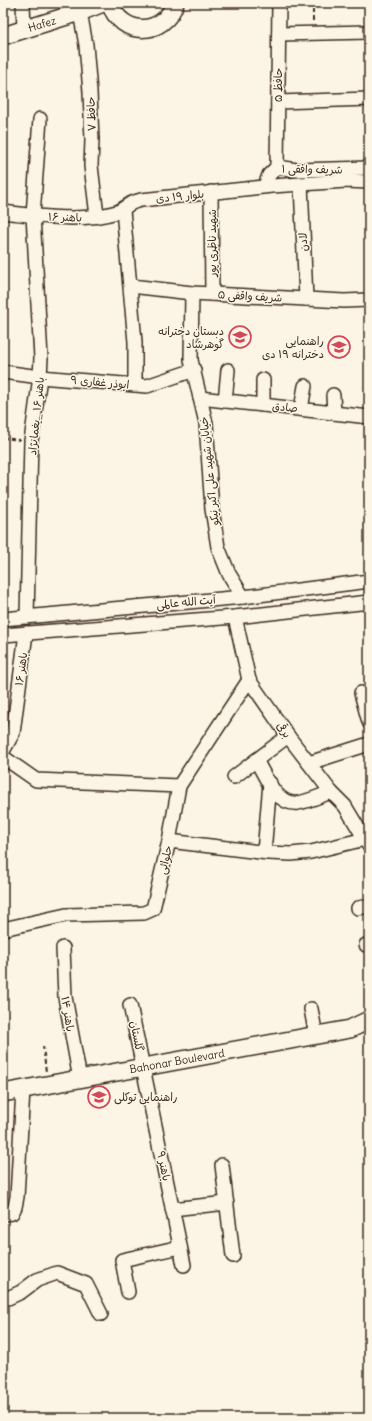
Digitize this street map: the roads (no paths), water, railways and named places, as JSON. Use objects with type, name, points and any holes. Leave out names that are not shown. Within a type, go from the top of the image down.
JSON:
[{"type":"main road","name":"Hafez","points":[[3,36],[80,12],[103,3]]},
{"type":"main road","points":[[110,3],[119,19],[127,25],[138,28],[148,28],[158,25],[167,19],[173,10],[175,3]]},
{"type":"main road","name":"Bahonar Boulevard","points":[[3,1093],[316,1036],[350,1029],[369,1020]]},
{"type":"main road","name":"Bahonar Boulevard","points":[[350,1029],[369,1031]]},
{"type":"street","points":[[23,3],[24,30]]},
{"type":"street","name":"حافظ ۵","points":[[278,167],[279,3]]},
{"type":"street","name":"حافظ ۷","points":[[80,12],[86,46],[90,92],[92,140],[91,166],[97,216]]},
{"type":"street","points":[[279,34],[369,32]]},
{"type":"street","points":[[278,102],[369,99]]},
{"type":"street","name":"باهنر ۱۶ _یغمانژاد","points":[[27,617],[31,441],[40,377],[41,358],[34,215],[40,119]]},
{"type":"street","name":"شریف وافقی ۱","points":[[265,186],[269,175],[278,167],[297,170],[369,168]]},
{"type":"street","name":"بلوار ۱۹ دی","points":[[97,216],[122,210],[130,204],[141,200],[265,186],[346,181],[369,182]]},
{"type":"street","name":"لادن","points":[[301,184],[306,299]]},
{"type":"street","name":"شهید ناظری پور","points":[[211,192],[212,294]]},
{"type":"street","points":[[122,210],[131,286],[135,342],[135,385]]},
{"type":"street","name":"باهنر ۱۶","points":[[3,212],[48,217],[97,216]]},
{"type":"street","name":"شریف واقفی ۵","points":[[131,286],[192,293],[344,301],[369,300]]},
{"type":"street","name":"خیابان شهید علی اکبر نیکو","points":[[192,293],[191,360],[206,423],[212,509],[218,547],[229,574],[243,597]]},
{"type":"street","name":"ابوذر غفاری ۹","points":[[3,372],[40,377],[147,386],[194,370]]},
{"type":"street","points":[[226,401],[228,370]]},
{"type":"street","points":[[263,380],[263,405]]},
{"type":"street","points":[[301,409],[305,386]]},
{"type":"street","points":[[333,395],[334,413]]},
{"type":"street","name":"صادق","points":[[200,398],[369,417]]},
{"type":"street","name":"آیت الله عالمی","points":[[3,619],[243,597],[369,581]]},
{"type":"street","name":"آیت الله عالمی","points":[[3,634],[234,617],[369,602]]},
{"type":"street","name":"برقی","points":[[234,617],[249,680],[288,736],[366,836]]},
{"type":"street","name":"باهنر ۱۶","points":[[3,751],[13,733],[26,633]]},
{"type":"street","name":"حلوائی","points":[[3,929],[66,915],[144,913],[153,909],[169,841],[179,786],[249,680]]},
{"type":"street","points":[[361,694],[369,722]]},
{"type":"street","points":[[234,777],[288,736]]},
{"type":"street","points":[[309,763],[369,744]]},
{"type":"street","points":[[3,757],[36,780],[179,786]]},
{"type":"street","points":[[256,760],[280,798],[287,802],[297,803],[331,792]]},
{"type":"street","points":[[264,852],[270,783]]},
{"type":"street","points":[[169,841],[291,854],[311,852],[366,836]]},
{"type":"street","name":"باهنر ۱۴","points":[[63,948],[65,997],[80,1079]]},
{"type":"street","name":"گلستان","points":[[130,1005],[143,1068]]},
{"type":"street","points":[[311,1008],[316,1036]]},
{"type":"street","name":"باهنر ۹","points":[[143,1068],[184,1265]]},
{"type":"street","points":[[3,1214],[12,1213],[17,1197],[23,1090]]},
{"type":"street","points":[[222,1165],[234,1256]]},
{"type":"street","points":[[172,1209],[227,1203]]},
{"type":"street","points":[[128,1292],[122,1260],[180,1247]]},
{"type":"street","points":[[3,1299],[21,1292],[37,1280],[57,1273],[86,1284],[101,1314]]},
{"type":"place","name":"دبستان دخترانه گوهرشاد","points":[[240,337]]},
{"type":"place","name":"راهنمایی دخترانه ۱۹ دی","points":[[339,347]]},
{"type":"place","name":"راهنمایی توکلی","points":[[99,1097]]}]
